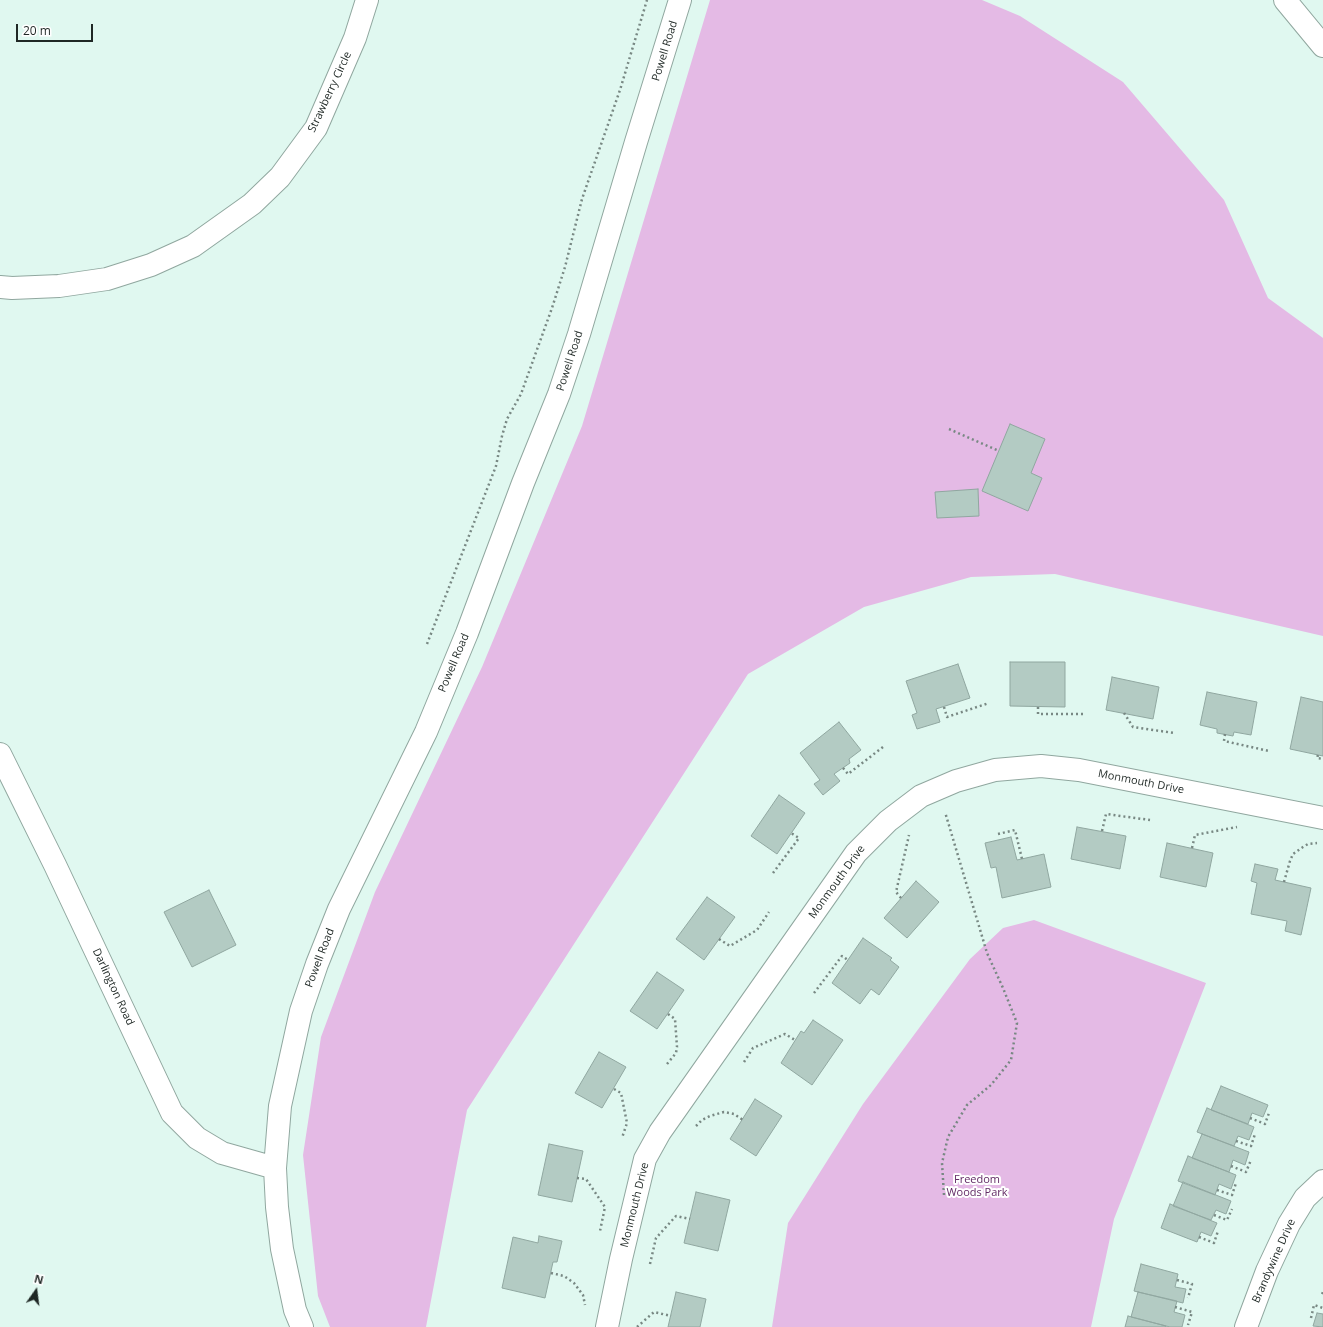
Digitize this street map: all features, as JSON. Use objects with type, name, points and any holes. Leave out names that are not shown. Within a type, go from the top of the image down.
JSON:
[{"type":"street","name":"Strawberry Circle","points":[[0,287],[12,288],[59,286],[107,279],[150,265],[193,246],[252,204],[280,177],[316,128],[355,38],[367,0]]},
{"type":"street","name":"Powell Road","points":[[302,1327],[295,1310],[282,1249],[277,1207],[275,1168],[280,1106],[301,1011],[317,964],[339,909],[383,822],[432,718],[467,633],[523,484],[559,394],[579,334],[680,0]]},
{"type":"street","points":[[1285,0],[1323,46]]},
{"type":"street","name":"Darlington Road","points":[[0,754],[55,865],[172,1113],[196,1138],[222,1153],[275,1168]]},
{"type":"street","name":"Monmouth Drive","points":[[607,1327],[645,1159],[660,1132],[856,853],[888,821],[921,796],[956,781],[995,770],[1041,766],[1080,770],[1323,818]]},
{"type":"street","name":"Brandywine Drive","points":[[1246,1327],[1267,1271],[1289,1224],[1305,1198],[1323,1181]]},
{"type":"path","points":[[427,644],[496,466],[502,436],[521,394],[552,308],[565,268],[582,199],[620,90],[647,0]]},
{"type":"path","points":[[949,430],[999,451]]},
{"type":"path","points":[[944,706],[947,717],[989,703]]},
{"type":"path","points":[[1038,706],[1038,714],[1082,714]]},
{"type":"path","points":[[1124,714],[1134,727],[1174,733]]},
{"type":"path","points":[[1225,734],[1224,741],[1269,751]]},
{"type":"path","points":[[843,768],[848,774],[883,747]]},
{"type":"path","points":[[1318,755],[1317,758],[1323,759]]},
{"type":"path","points":[[938,789],[987,953],[1017,1023],[1011,1060],[991,1085],[967,1105],[948,1137],[942,1162],[944,1195]]},
{"type":"path","points":[[1102,831],[1106,814],[1150,820]]},
{"type":"path","points":[[1192,848],[1195,834],[1240,827]]},
{"type":"path","points":[[998,834],[1015,830],[1022,859]]},
{"type":"path","points":[[773,873],[799,838],[791,833]]},
{"type":"path","points":[[901,898],[896,892],[910,833]]},
{"type":"path","points":[[1284,882],[1293,854],[1308,844],[1321,843]]},
{"type":"path","points":[[719,939],[730,946],[757,930],[769,912]]},
{"type":"path","points":[[814,993],[842,956],[848,960]]},
{"type":"path","points":[[667,1064],[676,1053],[677,1048],[675,1018],[668,1014]]},
{"type":"path","points":[[744,1062],[753,1048],[785,1034],[795,1040]]},
{"type":"path","points":[[614,1089],[621,1093],[626,1123],[622,1138]]},
{"type":"path","points":[[694,1128],[702,1120],[724,1112],[734,1114],[743,1120]]},
{"type":"path","points":[[1250,1118],[1265,1124],[1269,1113]]},
{"type":"path","points":[[1236,1141],[1251,1146],[1255,1134]]},
{"type":"path","points":[[1231,1166],[1246,1172],[1250,1160]]},
{"type":"path","points":[[577,1178],[586,1180],[605,1207],[600,1231]]},
{"type":"path","points":[[1217,1190],[1232,1195],[1236,1183]]},
{"type":"path","points":[[1214,1215],[1227,1220],[1232,1209]]},
{"type":"path","points":[[650,1264],[656,1238],[676,1216],[690,1219]]},
{"type":"path","points":[[1199,1237],[1214,1243],[1218,1231]]},
{"type":"path","points":[[551,1272],[564,1276],[574,1283],[583,1295],[586,1309]]},
{"type":"path","points":[[1177,1280],[1192,1284],[1188,1298]]},
{"type":"path","points":[[1311,1318],[1314,1305],[1323,1308]]},
{"type":"path","points":[[1175,1308],[1192,1312],[1188,1325]]},
{"type":"path","points":[[637,1327],[654,1312],[671,1316]]},
{"type":"green space","points":[[710,0],[982,0],[1020,16],[1123,82],[1224,200],[1268,298],[1323,338],[1323,636],[1055,574],[971,577],[864,607],[748,674],[467,1110],[426,1327],[330,1327],[318,1296],[303,1155],[321,1037],[375,892],[482,667],[582,426]]},
{"type":"green space","name":"Freedom Woods Park","points":[[1034,920],[1206,983],[1114,1219],[1091,1327],[772,1327],[788,1223],[863,1104],[970,959],[1003,928]]},
{"type":"building","points":[[1010,424],[1045,439],[1031,473],[1042,478],[1028,511],[982,491]]},
{"type":"building","points":[[978,489],[979,516],[937,518],[935,492]]},
{"type":"building","points":[[1010,662],[1065,662],[1065,707],[1010,706]]},
{"type":"building","points":[[958,664],[970,698],[936,709],[940,722],[917,729],[912,715],[917,713],[906,681]]},
{"type":"building","points":[[1112,677],[1159,687],[1153,719],[1106,710]]},
{"type":"building","points":[[1207,692],[1257,702],[1251,735],[1234,732],[1233,736],[1217,733],[1217,729],[1200,725]]},
{"type":"building","points":[[1301,697],[1323,702],[1323,756],[1290,749]]},
{"type":"building","points":[[839,722],[861,750],[849,759],[850,763],[834,774],[840,781],[823,795],[814,784],[820,780],[800,753]]},
{"type":"building","points":[[779,795],[805,813],[777,854],[751,836]]},
{"type":"building","points":[[1077,827],[1126,836],[1120,869],[1071,859]]},
{"type":"building","points":[[1011,837],[1017,860],[1044,854],[1051,887],[1002,898],[996,867],[991,868],[985,843]]},
{"type":"building","points":[[1167,843],[1213,853],[1206,887],[1160,877]]},
{"type":"building","points":[[1255,864],[1278,869],[1275,880],[1311,888],[1301,935],[1285,931],[1287,921],[1251,914],[1257,883],[1251,881]]},
{"type":"building","points":[[916,881],[939,902],[907,938],[884,918]]},
{"type":"building","points":[[209,890],[236,945],[192,967],[164,912]]},
{"type":"building","points":[[707,897],[735,917],[704,960],[676,939]]},
{"type":"building","points":[[863,938],[892,958],[890,960],[899,967],[879,995],[871,989],[860,1004],[832,983]]},
{"type":"building","points":[[657,972],[684,990],[657,1029],[630,1011]]},
{"type":"building","points":[[813,1020],[843,1040],[812,1085],[781,1063],[801,1031],[804,1033]]},
{"type":"building","points":[[599,1052],[626,1067],[602,1108],[575,1093]]},
{"type":"building","points":[[1221,1086],[1268,1105],[1263,1117],[1252,1113],[1248,1124],[1211,1110]]},
{"type":"building","points":[[755,1099],[782,1116],[756,1156],[730,1139]]},
{"type":"building","points":[[1207,1108],[1254,1127],[1249,1140],[1238,1136],[1234,1146],[1197,1132]]},
{"type":"building","points":[[1202,1134],[1249,1152],[1245,1165],[1233,1160],[1229,1172],[1192,1158]]},
{"type":"building","points":[[549,1144],[583,1151],[572,1202],[538,1195]]},
{"type":"building","points":[[1188,1156],[1236,1175],[1231,1189],[1219,1184],[1215,1195],[1178,1181]]},
{"type":"building","points":[[1183,1182],[1231,1201],[1226,1214],[1216,1210],[1211,1220],[1173,1206]]},
{"type":"building","points":[[696,1192],[730,1200],[718,1251],[684,1243]]},
{"type":"building","points":[[1170,1204],[1217,1223],[1211,1236],[1201,1232],[1197,1242],[1161,1228]]},
{"type":"building","points":[[539,1236],[562,1241],[557,1262],[553,1262],[545,1298],[502,1288],[513,1237],[538,1243]]},
{"type":"building","points":[[1141,1264],[1178,1274],[1175,1287],[1186,1289],[1183,1303],[1134,1291]]},
{"type":"building","points":[[676,1292],[706,1299],[700,1327],[668,1327]]},
{"type":"building","points":[[1138,1292],[1177,1301],[1174,1312],[1185,1315],[1182,1327],[1170,1327],[1131,1317]]},
{"type":"building","points":[[1317,1313],[1323,1314],[1323,1327],[1313,1326]]},
{"type":"building","points":[[1128,1316],[1166,1326],[1166,1327],[1125,1327]]}]
